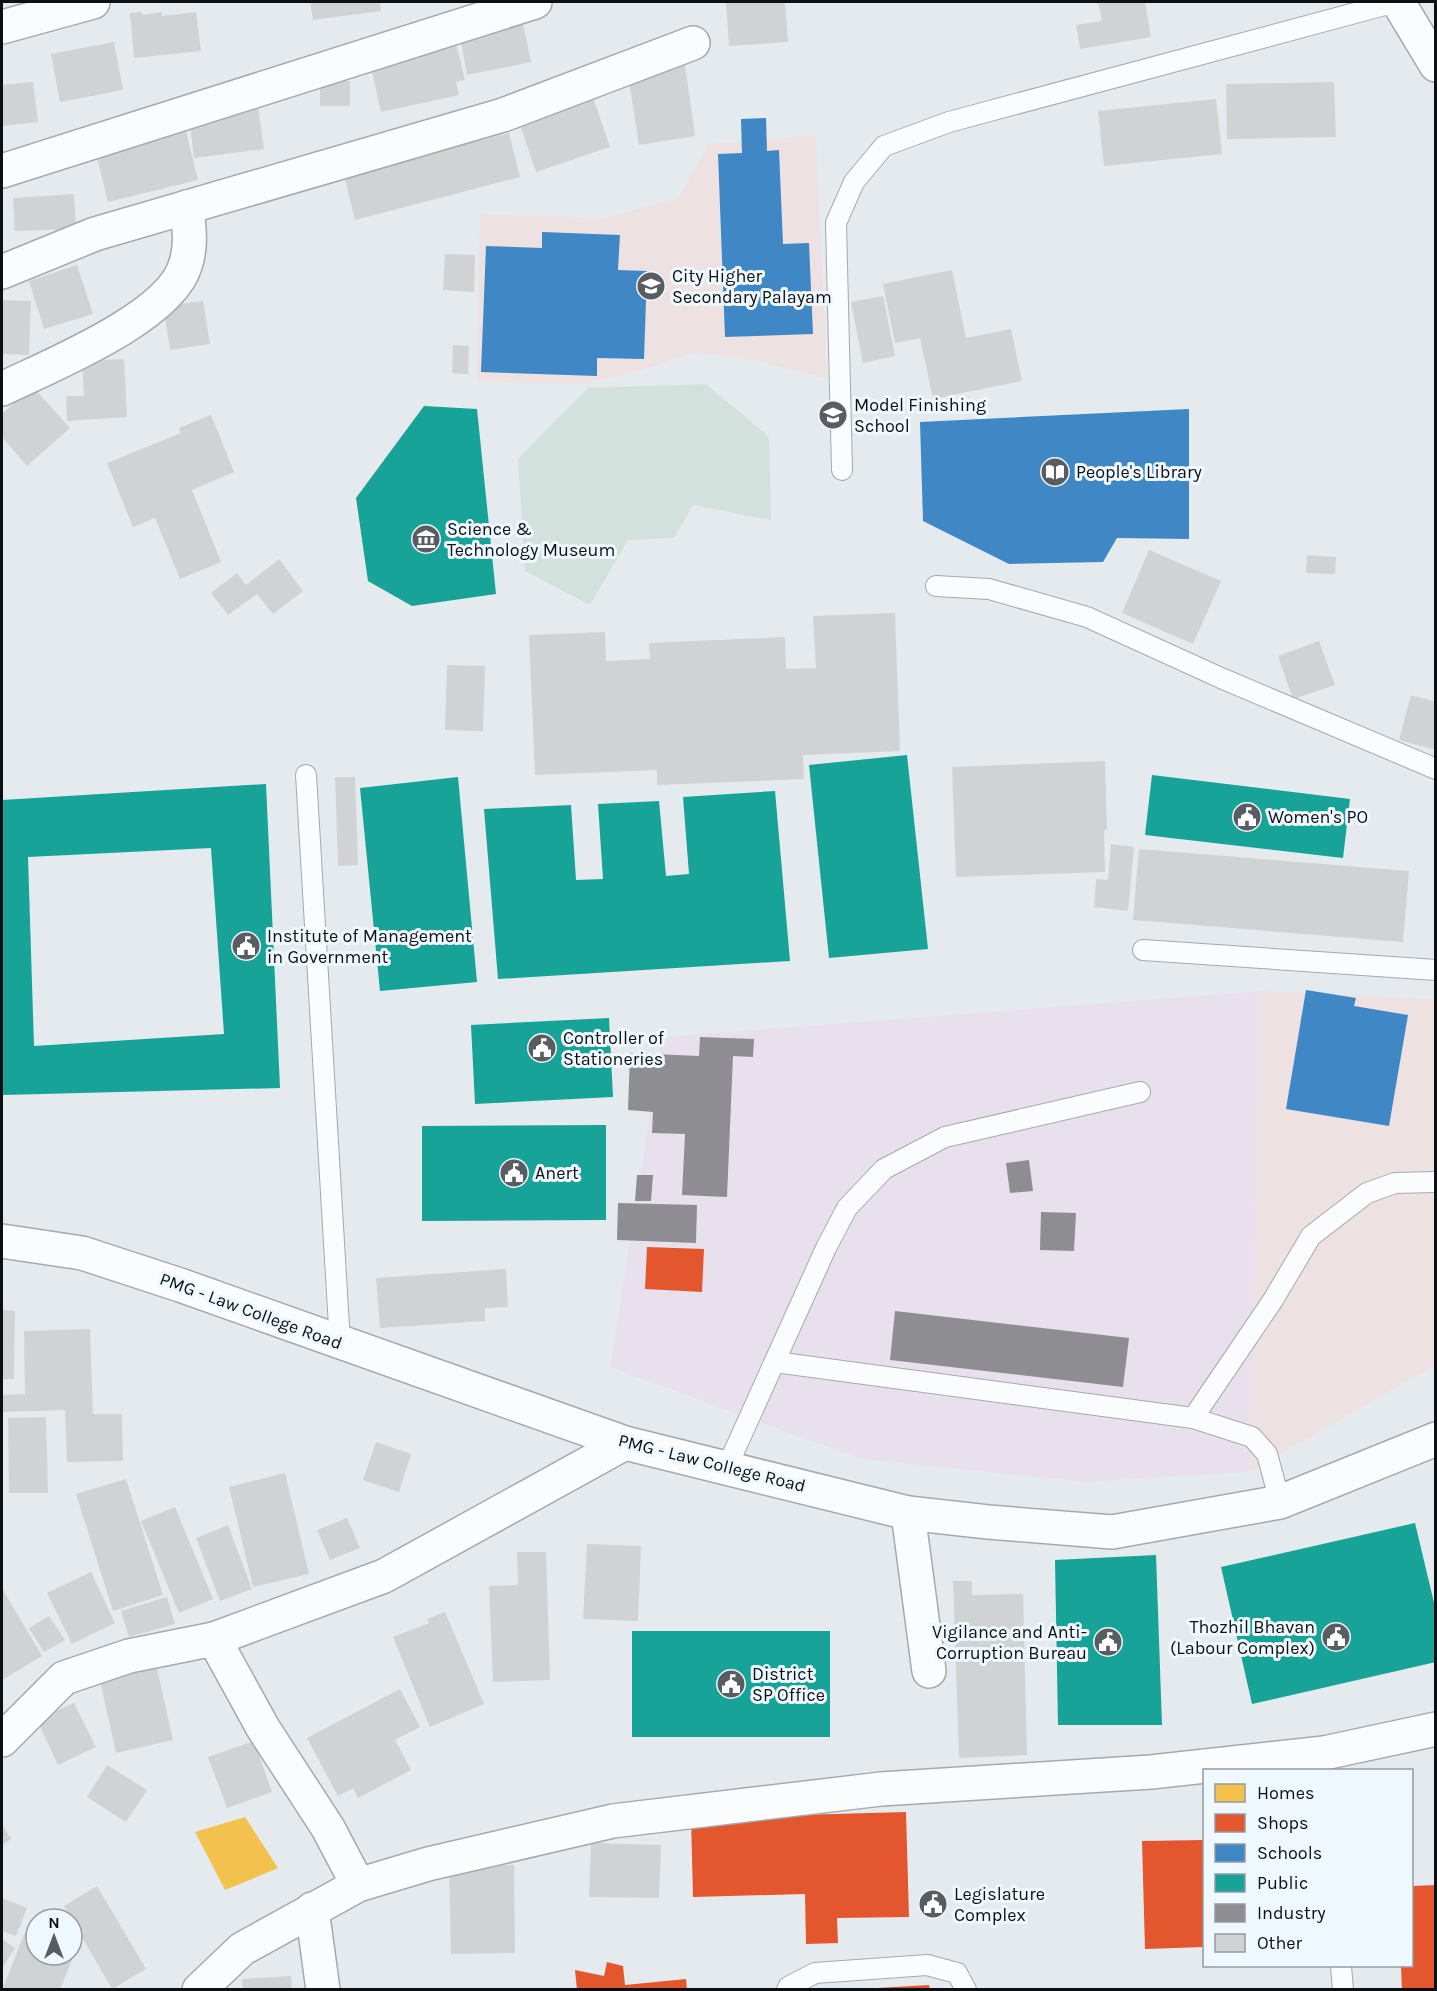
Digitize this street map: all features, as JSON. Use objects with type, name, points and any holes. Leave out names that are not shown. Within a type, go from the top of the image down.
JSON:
[{"type":"street","points":[[2,27],[93,2]]},
{"type":"street","points":[[2,171],[501,6],[536,2]]},
{"type":"street","points":[[1397,2],[1436,65]]},
{"type":"street","points":[[2,272],[95,234],[503,115],[693,43]]},
{"type":"street","points":[[2,389],[138,319],[172,289],[185,269],[191,244],[187,207]]},
{"type":"street","name":"PMG - Law College Road","points":[[2,1241],[82,1254],[180,1285],[625,1443],[908,1513],[1112,1532],[1280,1502],[1436,1439]]},
{"type":"street","points":[[2,1740],[64,1678],[129,1656],[214,1639],[384,1576],[625,1443]]},
{"type":"street","points":[[908,1513],[930,1671]]},
{"type":"street","points":[[214,1639],[263,1728],[328,1828],[358,1885]]},
{"type":"street","points":[[199,1989],[242,1949],[358,1885],[428,1864],[613,1821],[881,1789],[1324,1762],[1436,1729]]},
{"type":"street","points":[[312,1909],[323,1989]]},
{"type":"lane","points":[[842,470],[836,224],[854,182],[885,146],[949,122],[1397,2]]},
{"type":"lane","points":[[936,586],[989,589],[1087,617],[1221,678],[1436,770]]},
{"type":"lane","points":[[306,775],[340,1343]]},
{"type":"lane","points":[[1143,950],[1436,970]]},
{"type":"lane","points":[[727,1467],[826,1248],[848,1208],[884,1169],[945,1137],[1140,1092]]},
{"type":"lane","points":[[1193,1418],[1273,1300],[1311,1236],[1367,1193],[1395,1183],[1436,1182]]},
{"type":"lane","points":[[775,1362],[1193,1418],[1252,1437],[1267,1454],[1280,1502]]},
{"type":"lane","points":[[787,1989],[815,1973],[927,1965],[957,1973],[966,1989]]},
{"type":"lane","points":[[1341,1967],[1343,1989]]},
{"type":"shaded area","name":"City Higher Secondary Palayam","points":[[816,136],[827,379],[751,359],[694,352],[645,369],[581,384],[477,381],[480,214],[601,219],[678,198],[709,144]]},
{"type":"shaded area","points":[[706,384],[769,437],[771,520],[693,505],[674,538],[628,540],[590,605],[525,571],[518,459],[588,388]]},
{"type":"shaded area","points":[[1261,991],[1249,1472],[1084,1482],[861,1459],[610,1367],[662,1037]]},
{"type":"shaded area","points":[[1261,991],[1435,999],[1435,1365],[1249,1472]]},
{"type":"building: Homes","points":[[245,1817],[278,1868],[225,1890],[195,1832]]},
{"type":"building: Shops","points":[[647,1247],[704,1249],[702,1292],[645,1289]]},
{"type":"building: Shops","points":[[906,1812],[909,1917],[837,1918],[838,1943],[806,1944],[805,1894],[693,1897],[691,1818]]},
{"type":"building: Shops","points":[[1203,1840],[1203,1947],[1145,1949],[1142,1841]]},
{"type":"building: Shops","points":[[1436,1885],[1436,1990],[1402,1990],[1401,1967],[1413,1967],[1413,1886]]},
{"type":"building: Shops","points":[[607,1962],[623,1966],[625,1985],[686,1979],[687,1990],[577,1990],[575,1970],[604,1976]]},
{"type":"building: Shops","points":[[929,1985],[930,1990],[877,1990],[877,1988]]},
{"type":"building: Schools","points":[[766,118],[767,151],[779,150],[783,244],[809,243],[813,334],[725,337],[718,154],[742,153],[741,119]]},
{"type":"building: Schools","points":[[542,232],[620,235],[618,270],[647,271],[644,359],[597,358],[597,376],[481,372],[486,246],[542,248]]},
{"type":"building: Schools","name":"People's Library","points":[[1189,409],[1189,539],[1117,538],[1103,562],[1009,564],[923,521],[920,422]]},
{"type":"building: Schools","points":[[1306,990],[1356,998],[1354,1006],[1408,1015],[1389,1126],[1286,1109]]},
{"type":"building: Public","name":"Science & Technology Museum","points":[[424,406],[477,409],[496,594],[412,606],[368,581],[356,498]]},
{"type":"building: Public","points":[[907,755],[928,949],[829,958],[809,765]]},
{"type":"building: Public","name":"Women's PO","points":[[1152,775],[1350,799],[1343,858],[1145,835]]},
{"type":"building: Public","points":[[458,777],[477,982],[380,991],[360,788]]},
{"type":"building: Public","name":"Institute of Management in Government","points":[[266,784],[280,1088],[2,1095],[2,800]],"holes":[[[211,848],[224,1034],[34,1046],[28,857]]]},
{"type":"building: Public","points":[[775,791],[790,961],[498,979],[484,809],[571,805],[576,880],[603,879],[598,804],[659,801],[666,876],[689,874],[683,797]]},
{"type":"building: Public","name":"Controller of Stationeries","points":[[609,1018],[613,1097],[475,1104],[471,1025]]},
{"type":"building: Public","name":"Anert","points":[[606,1125],[606,1220],[422,1221],[422,1126]]},
{"type":"building: Public","name":"Thozhil Bhavan (Labour Complex)","points":[[1415,1523],[1436,1611],[1436,1662],[1252,1704],[1221,1567]]},
{"type":"building: Public","name":"Vigilance and Anti- Corruption Bureau","points":[[1156,1555],[1162,1725],[1058,1725],[1055,1560]]},
{"type":"building: Public","name":"District SP Office","points":[[632,1631],[830,1631],[830,1737],[632,1737]]},
{"type":"building: Industry","points":[[700,1037],[754,1039],[753,1057],[733,1056],[727,1197],[682,1195],[685,1134],[652,1133],[653,1112],[628,1110],[630,1053],[699,1056]]},
{"type":"building: Industry","points":[[1029,1160],[1033,1191],[1010,1193],[1006,1163]]},
{"type":"building: Industry","points":[[637,1175],[653,1175],[651,1201],[635,1201]]},
{"type":"building: Industry","points":[[618,1203],[697,1205],[696,1243],[617,1240]]},
{"type":"building: Industry","points":[[1041,1212],[1076,1213],[1074,1251],[1040,1250]]},
{"type":"building: Industry","points":[[895,1311],[1129,1338],[1123,1387],[890,1360]]},
{"type":"building: Other","points":[[310,2],[380,2],[381,11],[313,20]]},
{"type":"building: Other","points":[[726,2],[785,2],[788,42],[729,46]]},
{"type":"building: Other","points":[[1098,2],[1145,2],[1151,37],[1080,49],[1076,25],[1102,21]]},
{"type":"building: Other","points":[[142,12],[142,15],[162,12],[162,16],[196,12],[201,51],[134,58],[130,13]]},
{"type":"building: Other","points":[[523,24],[531,62],[467,75],[460,36]]},
{"type":"building: Other","points":[[114,42],[123,90],[60,102],[51,54]]},
{"type":"building: Other","points":[[456,43],[465,80],[456,82],[459,95],[381,112],[370,62]]},
{"type":"building: Other","points":[[685,65],[695,136],[639,145],[628,74]]},
{"type":"building: Other","points":[[320,81],[350,81],[350,106],[320,106]]},
{"type":"building: Other","points":[[33,82],[38,122],[2,126],[2,85]]},
{"type":"building: Other","points":[[1334,82],[1336,137],[1227,139],[1226,84]]},
{"type":"building: Other","points":[[593,97],[610,147],[536,172],[519,122]]},
{"type":"building: Other","points":[[1216,99],[1222,154],[1104,166],[1098,111]]},
{"type":"building: Other","points":[[258,107],[264,149],[194,158],[189,116]]},
{"type":"building: Other","points":[[186,131],[198,180],[108,202],[96,153]]},
{"type":"building: Other","points":[[509,133],[520,177],[355,220],[344,175]]},
{"type":"building: Other","points":[[74,194],[76,229],[15,231],[13,198]]},
{"type":"building: Other","points":[[445,254],[475,255],[474,292],[443,290]]},
{"type":"building: Other","points":[[77,265],[93,314],[44,329],[29,281]]},
{"type":"building: Other","points":[[952,270],[966,338],[1011,329],[1022,381],[933,399],[920,338],[895,343],[883,284]]},
{"type":"building: Other","points":[[883,296],[895,356],[863,363],[851,302]]},
{"type":"building: Other","points":[[2,300],[31,301],[29,355],[2,354]]},
{"type":"building: Other","points":[[203,301],[210,344],[170,350],[163,306]]},
{"type":"building: Other","points":[[453,345],[469,346],[468,374],[452,373]]},
{"type":"building: Other","points":[[124,359],[127,417],[67,421],[66,396],[84,396],[82,361]]},
{"type":"building: Other","points":[[33,387],[70,428],[27,466],[2,437],[2,414]]},
{"type":"building: Other","points":[[211,415],[234,472],[192,490],[221,562],[180,579],[155,518],[133,527],[107,463],[181,433],[179,428]]},
{"type":"building: Other","points":[[1149,550],[1221,581],[1193,644],[1122,613]]},
{"type":"building: Other","points":[[1307,555],[1336,557],[1335,574],[1306,573]]},
{"type":"building: Other","points":[[279,559],[303,591],[273,614],[257,594],[228,615],[211,593],[237,573],[246,585]]},
{"type":"building: Other","points":[[895,613],[900,751],[803,755],[804,779],[657,785],[657,770],[535,775],[529,635],[605,632],[606,661],[650,659],[649,643],[785,637],[786,669],[816,668],[813,616]]},
{"type":"building: Other","points":[[1319,641],[1335,685],[1293,699],[1278,656]]},
{"type":"building: Other","points":[[447,665],[485,666],[483,731],[445,730]]},
{"type":"building: Other","points":[[1411,695],[1436,702],[1436,750],[1399,740]]},
{"type":"building: Other","points":[[1105,761],[1107,829],[1104,830],[1105,872],[956,877],[952,767]]},
{"type":"building: Other","points":[[335,777],[355,777],[358,865],[338,866]]},
{"type":"building: Other","points":[[1111,844],[1134,847],[1128,911],[1094,907],[1096,879],[1108,880]]},
{"type":"building: Other","points":[[1139,849],[1409,871],[1403,942],[1133,920]]},
{"type":"building: Other","points":[[506,1269],[508,1307],[485,1308],[485,1321],[380,1328],[376,1278]]},
{"type":"building: Other","points":[[2,1310],[15,1311],[14,1379],[2,1379]]},
{"type":"building: Other","points":[[90,1329],[93,1414],[122,1414],[123,1461],[67,1462],[65,1410],[2,1412],[2,1395],[25,1394],[24,1331]]},
{"type":"building: Other","points":[[46,1417],[48,1493],[9,1493],[8,1418]]},
{"type":"building: Other","points":[[376,1442],[411,1454],[399,1492],[363,1480]]},
{"type":"building: Other","points":[[285,1473],[309,1574],[253,1587],[229,1487]]},
{"type":"building: Other","points":[[126,1479],[163,1595],[113,1611],[76,1494]]},
{"type":"building: Other","points":[[175,1507],[213,1599],[179,1613],[141,1521]]},
{"type":"building: Other","points":[[347,1518],[360,1548],[330,1560],[317,1530]]},
{"type":"building: Other","points":[[228,1525],[252,1589],[220,1601],[196,1538]]},
{"type":"building: Other","points":[[587,1544],[641,1546],[638,1621],[583,1619]]},
{"type":"building: Other","points":[[517,1552],[546,1552],[550,1680],[493,1682],[489,1586],[518,1585]]},
{"type":"building: Other","points":[[91,1572],[115,1623],[72,1644],[47,1593]]},
{"type":"building: Other","points":[[953,1581],[972,1581],[972,1595],[1023,1594],[1027,1755],[959,1758]]},
{"type":"building: Other","points":[[2,1591],[42,1656],[2,1680]]},
{"type":"building: Other","points":[[167,1597],[175,1624],[129,1637],[121,1611]]},
{"type":"building: Other","points":[[445,1612],[484,1704],[430,1727],[393,1637],[429,1623],[427,1619]]},
{"type":"building: Other","points":[[49,1616],[65,1640],[44,1652],[29,1628]]},
{"type":"building: Other","points":[[156,1664],[173,1740],[116,1753],[99,1676]]},
{"type":"building: Other","points":[[400,1689],[420,1727],[395,1740],[411,1770],[358,1798],[353,1788],[338,1796],[307,1738]]},
{"type":"building: Other","points":[[74,1703],[96,1747],[58,1765],[37,1720]]},
{"type":"building: Other","points":[[254,1741],[272,1792],[227,1808],[208,1757]]},
{"type":"building: Other","points":[[107,1765],[147,1790],[126,1822],[87,1797]]},
{"type":"building: Other","points":[[2,1825],[11,1839],[2,1845]]},
{"type":"building: Other","points":[[591,1843],[661,1845],[659,1898],[589,1897]]},
{"type":"building: Other","points":[[514,1865],[515,1953],[451,1954],[449,1866]]},
{"type":"building: Other","points":[[97,1886],[146,1969],[112,1989],[84,1941],[84,1907],[64,1906]]},
{"type":"building: Other","points":[[2,1898],[24,1907],[24,1916],[16,1936],[2,1931]]},
{"type":"building: Other","points":[[24,1935],[24,1967],[69,1967],[60,1990],[2,1990]]},
{"type":"building: Other","points":[[2,1939],[15,1948],[2,1968]]},
{"type":"building: Other","points":[[291,1976],[292,1990],[243,1990],[242,1979]]},
{"type":"place","name":"City Higher Secondary Palayam","points":[[651,286]]},
{"type":"place","name":"Model Finishing School","points":[[833,415]]},
{"type":"place","name":"People's Library","points":[[1055,472]]},
{"type":"place","name":"Science & Technology Museum","points":[[426,539]]},
{"type":"place","name":"Women's PO","points":[[1247,817]]},
{"type":"place","name":"Institute of Management in Government","points":[[246,946]]},
{"type":"place","name":"Controller of Stationeries","points":[[542,1048]]},
{"type":"place","name":"Anert","points":[[514,1173]]},
{"type":"place","name":"Thozhil Bhavan (Labour Complex)","points":[[1336,1637]]},
{"type":"place","name":"Vigilance and Anti- Corruption Bureau","points":[[1108,1642]]},
{"type":"place","name":"District SP Office","points":[[731,1684]]},
{"type":"place","name":"Legislature Complex","points":[[933,1904]]}]
